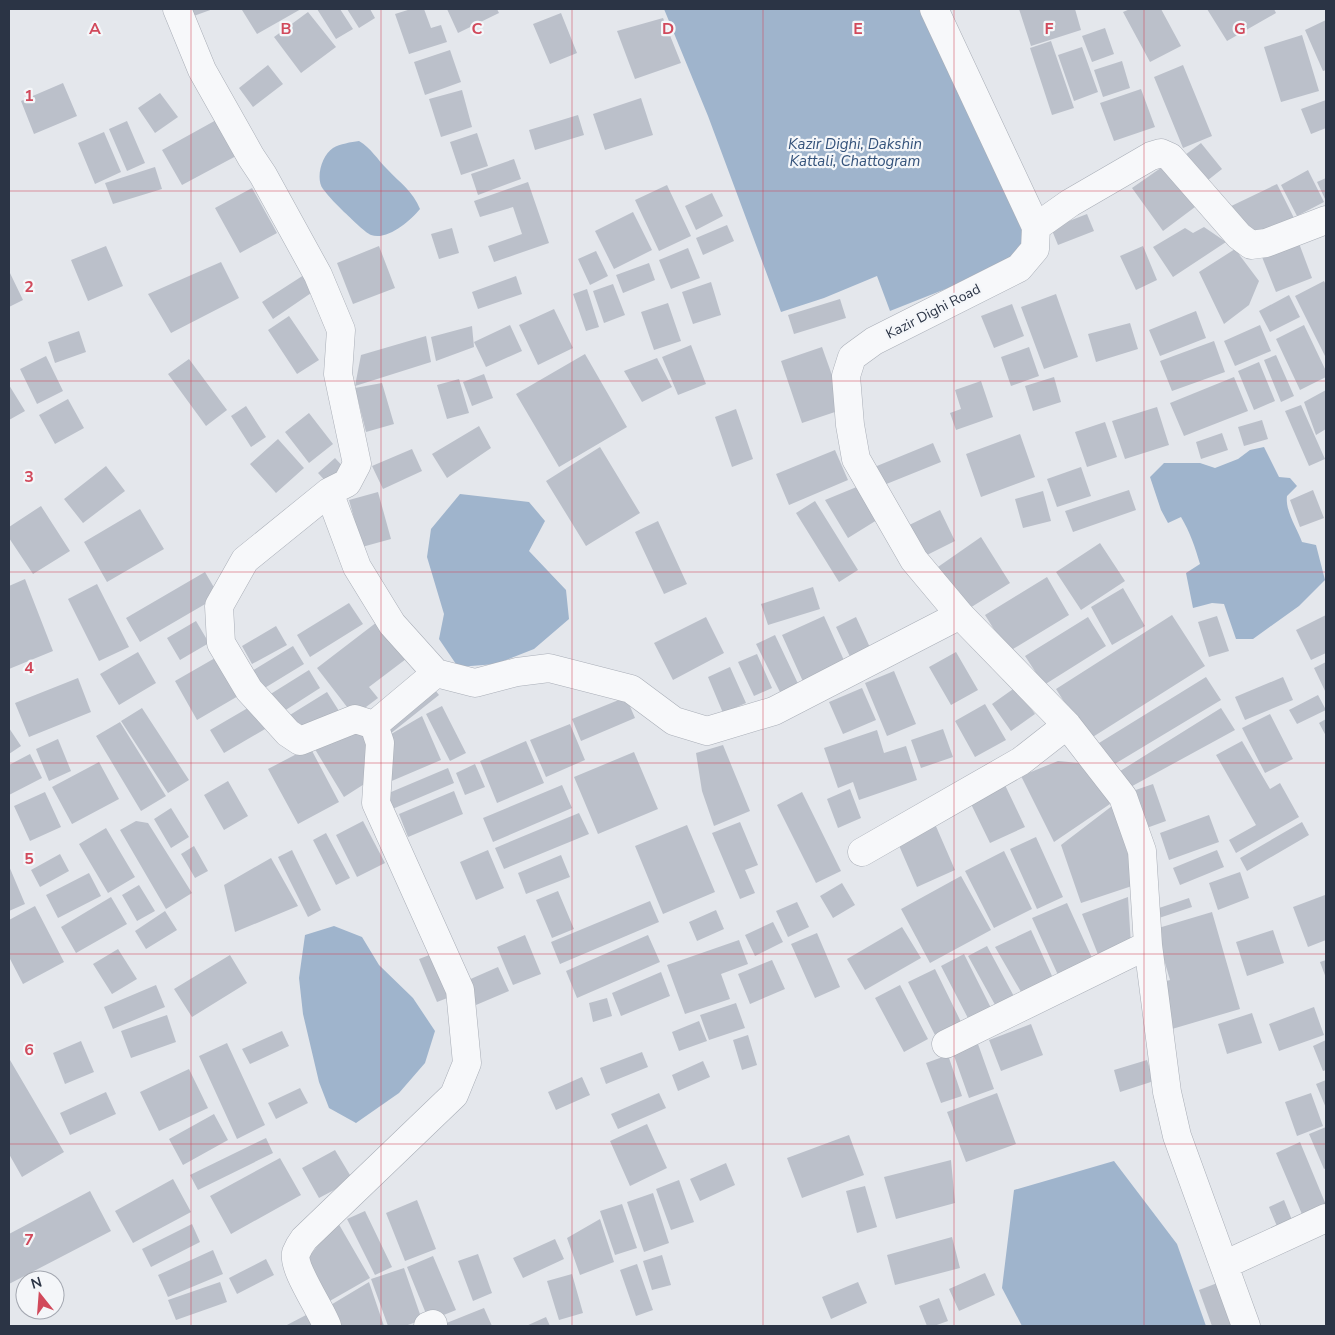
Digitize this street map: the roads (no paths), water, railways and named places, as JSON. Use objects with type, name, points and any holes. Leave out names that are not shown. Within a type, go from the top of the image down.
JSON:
[{"type":"street","points":[[177,9],[202,70],[263,175],[318,276],[342,330],[338,374],[357,464],[348,483],[329,492],[245,560],[219,606],[221,643],[249,690],[288,733],[300,741],[355,719],[374,725]]},
{"type":"street","points":[[934,9],[1036,227],[1078,199],[1151,156],[1161,153],[1170,157],[1238,236],[1251,245],[1266,243],[1326,220]]},
{"type":"street","name":"Kazir Dighi Road","points":[[1036,227],[1034,249],[1019,268],[874,341],[852,357],[846,376],[850,425],[856,459],[914,560],[960,615],[1067,725],[1123,797],[1142,851],[1148,945],[1167,1092],[1175,1127],[1246,1326]]},
{"type":"street","points":[[329,492],[357,566],[392,624],[436,672],[475,683],[517,672],[549,668],[631,689],[674,721],[707,731],[774,711],[960,615]]},
{"type":"street","points":[[374,725],[436,672]]},
{"type":"street","points":[[327,1326],[323,1314],[298,1270],[296,1254],[304,1239],[454,1096],[467,1063],[460,990],[376,804],[380,743],[374,725]]},
{"type":"street","points":[[862,852],[1021,761],[1067,725]]},
{"type":"street","points":[[946,1044],[1148,945]]},
{"type":"street","points":[[1224,1265],[1326,1218]]},
{"type":"water","name":"Kazir Dighi, Dakshin Kattali, Chattogram","points":[[664,9],[924,9],[1030,228],[1011,263],[890,311],[877,276],[824,298],[781,312],[708,116]]},
{"type":"water","points":[[359,141],[410,192],[420,209],[391,233],[377,236],[365,231],[333,201],[321,184],[321,167],[329,151],[339,145]]},
{"type":"water","points":[[1264,447],[1279,477],[1290,478],[1297,486],[1287,496],[1288,508],[1302,542],[1316,545],[1325,580],[1299,606],[1253,639],[1236,639],[1224,604],[1212,603],[1193,608],[1186,573],[1200,564],[1190,534],[1181,517],[1168,523],[1161,510],[1150,477],[1164,463],[1200,463],[1215,468],[1238,459],[1250,450]]},
{"type":"water","points":[[460,494],[529,502],[545,521],[529,551],[566,590],[569,619],[534,649],[496,664],[458,667],[439,639],[444,614],[427,557],[431,529]]},
{"type":"water","points":[[334,926],[362,937],[379,965],[413,998],[435,1031],[425,1063],[399,1093],[356,1123],[329,1108],[319,1082],[303,1014],[299,978],[305,935]]},
{"type":"water","points":[[1114,1161],[1177,1244],[1206,1326],[1022,1326],[1002,1288],[1014,1190]]}]
